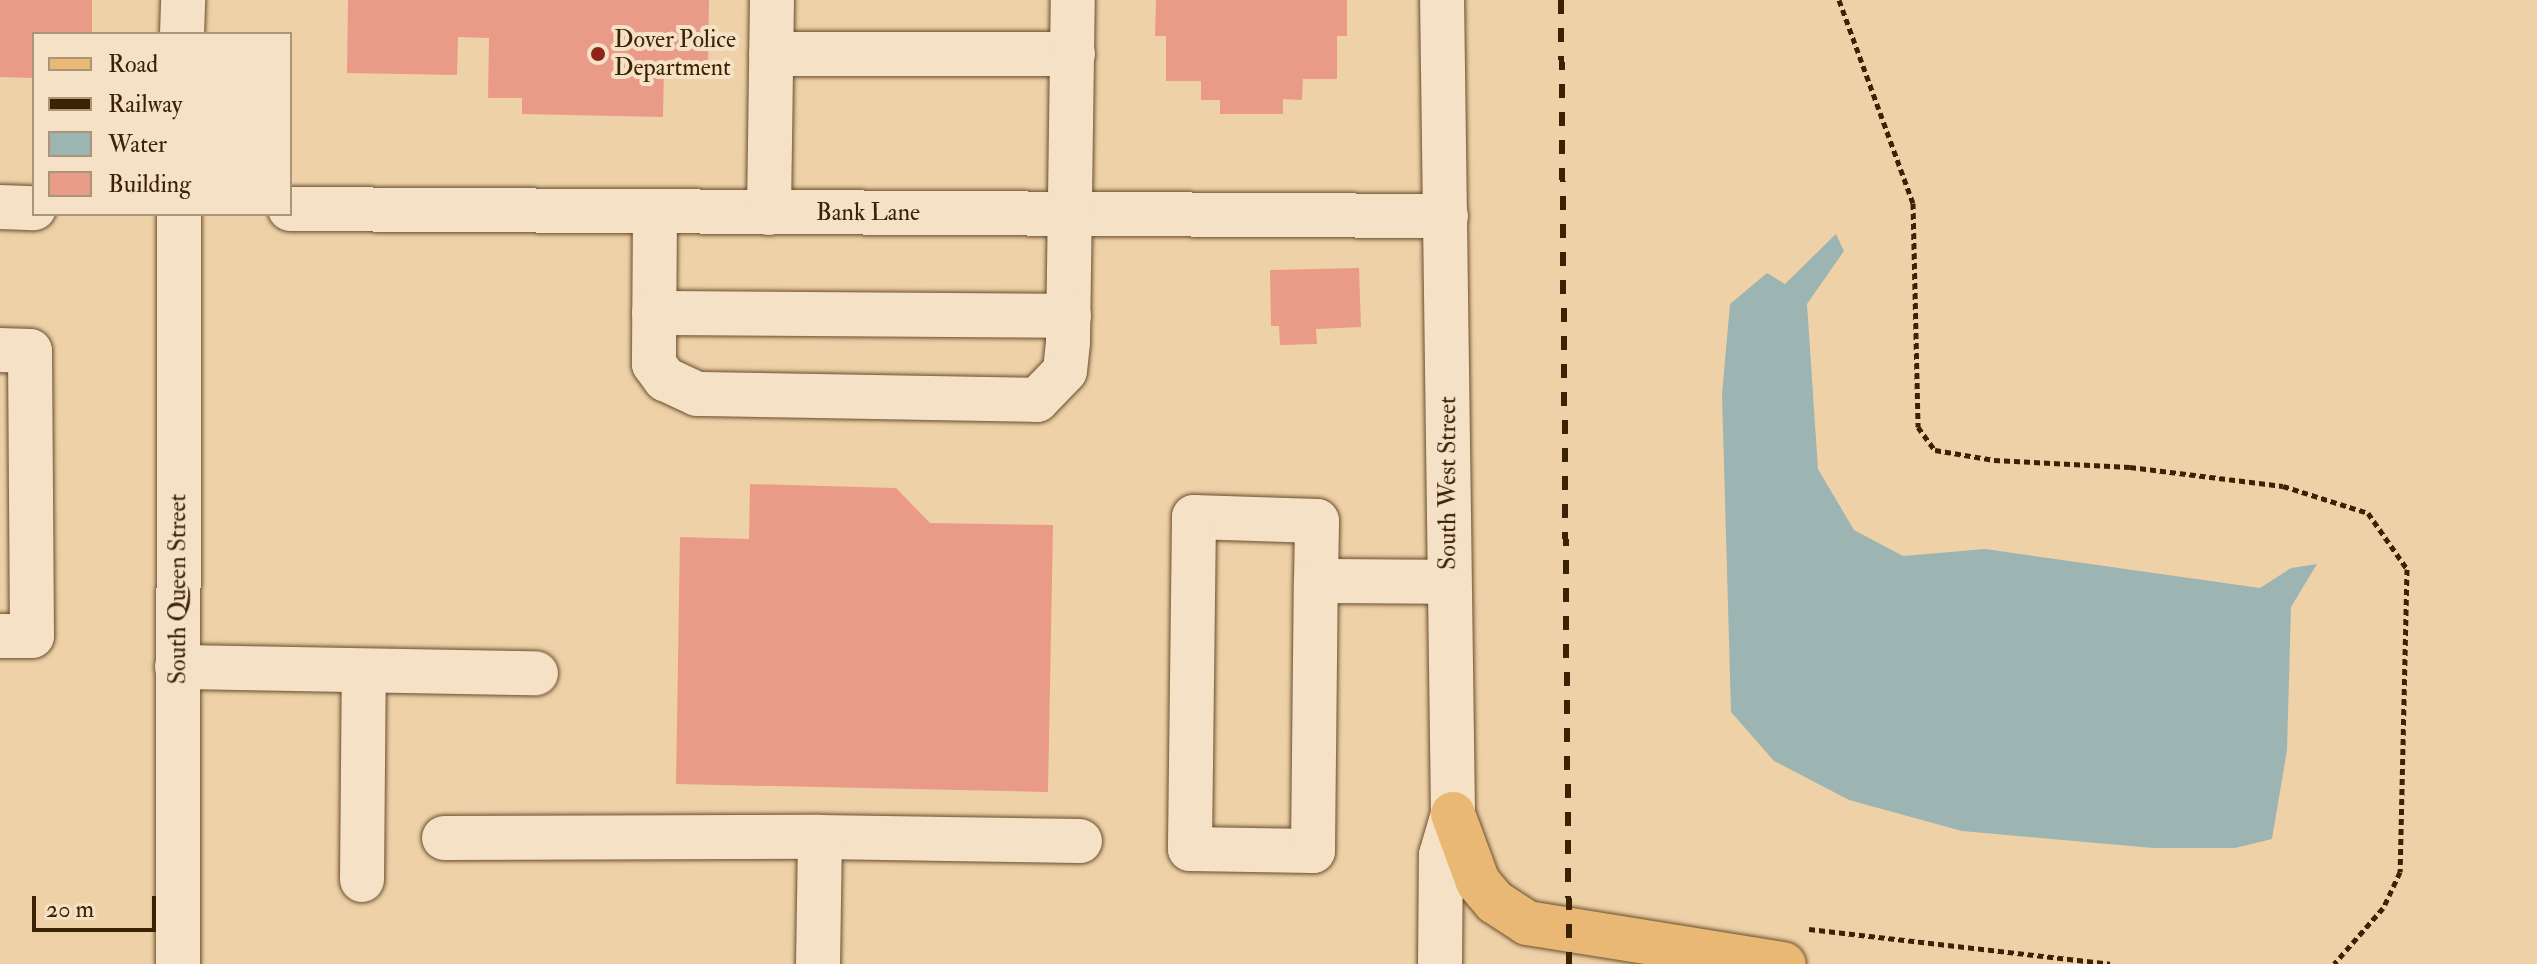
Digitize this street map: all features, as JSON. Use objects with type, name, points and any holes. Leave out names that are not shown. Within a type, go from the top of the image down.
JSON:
[{"type":"main road","points":[[1453,814],[1478,882],[1495,902],[1527,923],[1784,964]]},
{"type":"street","points":[[182,32],[183,0]]},
{"type":"street","points":[[769,213],[772,0]]},
{"type":"street","points":[[655,211],[654,364],[665,379],[697,394],[1037,400],[1065,371],[1069,316],[1073,0]]},
{"type":"street","name":"South West Street","points":[[1440,964],[1441,855],[1453,814],[1442,0]]},
{"type":"street","points":[[771,54],[1073,54]]},
{"type":"street","points":[[0,207],[32,208]]},
{"type":"street","name":"Bank Lane","points":[[292,209],[1446,216]]},
{"type":"street","name":"South Queen Street","points":[[178,964],[179,216]]},
{"type":"street","points":[[654,313],[1069,316]]},
{"type":"street","points":[[0,350],[30,351],[32,636],[0,636]]},
{"type":"street","points":[[1194,517],[1317,521],[1316,581],[1313,851],[1190,849],[1194,517]]},
{"type":"street","points":[[1316,581],[1449,582]]},
{"type":"street","points":[[177,667],[536,673]]},
{"type":"street","points":[[362,880],[364,671]]},
{"type":"street","points":[[818,964],[820,837]]},
{"type":"street","points":[[444,838],[820,837],[1080,841]]},
{"type":"path","points":[[1839,0],[1913,203],[1918,427],[1935,450],[2283,486],[2368,513],[2407,569],[2400,872],[2383,908],[2334,964]]},
{"type":"water","points":[[1836,234],[1844,251],[1807,304],[1818,469],[1854,530],[1903,556],[1985,549],[2260,588],[2291,568],[2317,564],[2291,607],[2287,750],[2272,839],[2235,848],[2153,848],[1962,831],[1849,800],[1774,761],[1731,712],[1722,394],[1730,304],[1767,273],[1785,284]]},
{"type":"building","points":[[0,0],[92,0],[92,32],[32,32],[32,78],[0,77]]},
{"type":"building","name":"Dover Police Department","points":[[348,0],[709,0],[708,71],[664,70],[663,117],[522,114],[522,98],[488,98],[489,38],[458,37],[457,75],[347,73]]},
{"type":"building","points":[[1156,0],[1347,0],[1347,36],[1337,36],[1337,79],[1303,79],[1302,100],[1283,99],[1283,114],[1220,114],[1220,100],[1201,100],[1201,81],[1166,81],[1166,36],[1155,36]]},
{"type":"building","points":[[1359,268],[1361,327],[1316,329],[1317,344],[1280,345],[1279,326],[1271,326],[1270,270]]},
{"type":"building","points":[[750,484],[896,488],[930,523],[1053,525],[1048,792],[676,784],[680,537],[749,539]]},
{"type":"railway","points":[[1561,0],[1569,964]]},
{"type":"place","name":"Dover Police Department","points":[[598,54]]}]
